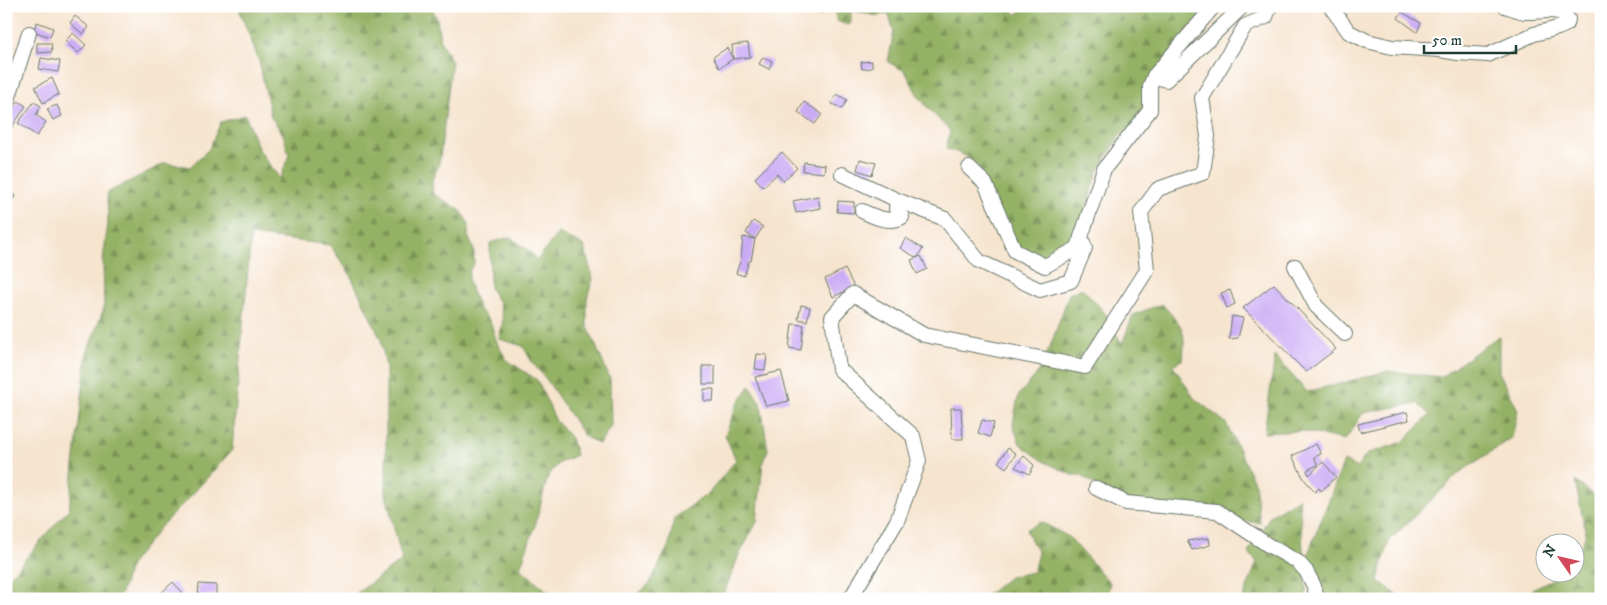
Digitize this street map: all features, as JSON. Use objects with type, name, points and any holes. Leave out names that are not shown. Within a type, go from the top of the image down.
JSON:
[{"type":"street","points":[[969,168],[985,183],[1015,251],[1045,266],[1078,248],[1104,169],[1150,110],[1150,86],[1154,76],[1214,6]]},
{"type":"street","points":[[1154,76],[1166,80],[1243,6]]},
{"type":"street","points":[[850,599],[897,521],[918,461],[913,436],[839,370],[832,317],[853,294],[924,335],[1085,367],[1147,270],[1141,212],[1158,189],[1203,173],[1208,136],[1202,98],[1244,26],[1266,16],[1270,6]]},
{"type":"street","points":[[1330,6],[1350,32],[1367,41],[1392,47],[1468,54],[1488,55],[1534,34],[1567,24],[1568,18],[1558,11],[1523,12],[1505,6]]},
{"type":"street","points":[[6,106],[29,33]]},
{"type":"street","points":[[842,174],[897,200],[945,219],[979,260],[1040,290],[1071,281],[1085,248],[1081,237]]},
{"type":"street","points":[[862,212],[887,220],[896,220],[902,217],[896,209],[897,200]]},
{"type":"street","points":[[1295,266],[1316,306],[1345,334]]},
{"type":"street","points":[[1096,488],[1126,503],[1217,511],[1298,562],[1310,578],[1317,599]]},
{"type":"green space","points":[[238,6],[431,6],[437,19],[440,41],[452,61],[439,165],[432,180],[433,194],[460,210],[469,224],[468,236],[474,250],[474,264],[470,269],[468,281],[479,309],[490,321],[498,345],[507,360],[537,380],[556,421],[571,438],[576,455],[559,463],[548,476],[534,529],[520,568],[559,599],[355,599],[357,593],[402,560],[386,495],[386,368],[381,340],[350,274],[330,245],[251,235],[232,450],[163,524],[131,564],[119,599],[6,599],[6,581],[69,509],[87,353],[104,308],[103,260],[108,223],[107,193],[165,163],[190,167],[209,149],[221,122],[245,115],[259,150],[280,179],[289,155],[283,134],[271,117],[259,61]]},
{"type":"green space","points":[[799,6],[1010,6],[1016,15],[1027,6],[1213,6],[1168,57],[1144,111],[1136,123],[1121,134],[1098,171],[1081,224],[1064,253],[1048,262],[1019,255],[979,169],[965,156],[946,149],[950,131],[917,94],[905,71],[888,62],[894,31],[888,13],[878,16],[851,10],[851,23],[847,25],[837,21],[833,7],[819,16],[810,9]]},
{"type":"green space","points":[[558,233],[584,246],[593,279],[587,298],[587,325],[610,379],[611,426],[599,444],[584,436],[547,380],[532,362],[523,346],[499,339],[503,320],[499,303],[490,288],[490,243],[510,237],[528,250],[537,260]]},
{"type":"green space","points":[[1082,288],[1105,313],[1122,344],[1133,315],[1162,304],[1179,323],[1184,340],[1183,359],[1173,365],[1194,398],[1226,423],[1255,484],[1260,523],[1179,515],[1113,496],[1080,475],[1072,475],[1043,461],[1020,444],[1013,425],[1018,396],[1036,375],[1050,347],[1069,294]]},
{"type":"green space","points":[[1499,336],[1499,372],[1518,410],[1512,438],[1459,473],[1389,541],[1378,580],[1402,599],[1322,599],[1306,559],[1344,461],[1357,468],[1367,454],[1403,442],[1430,415],[1417,403],[1363,413],[1345,440],[1301,431],[1264,433],[1275,356],[1307,392],[1388,371],[1441,377]]},
{"type":"green space","points":[[750,386],[761,404],[768,450],[763,461],[757,522],[738,557],[722,599],[633,599],[650,583],[669,545],[674,518],[709,493],[736,460],[725,435],[738,403]]},
{"type":"green space","points":[[1575,481],[1601,500],[1601,599],[1531,599],[1532,589],[1546,582],[1584,582],[1584,539],[1586,533]]},
{"type":"green space","points":[[1299,498],[1307,599],[1243,599],[1257,562],[1248,552],[1270,516]]},
{"type":"green space","points":[[1041,522],[1069,537],[1110,583],[1106,599],[982,599],[1009,577],[1033,572],[1038,553],[1026,530]]},
{"type":"building","points":[[1402,12],[1421,23],[1417,32],[1398,18]]},
{"type":"building","points":[[75,16],[89,27],[83,34],[70,23]]},
{"type":"building","points":[[37,22],[53,28],[50,37],[33,31]]},
{"type":"building","points":[[73,33],[86,45],[78,53],[65,41]]},
{"type":"building","points":[[37,43],[51,43],[52,52],[37,53]]},
{"type":"building","points":[[748,43],[750,57],[733,59],[732,45]]},
{"type":"building","points":[[727,48],[733,59],[719,68],[713,57]]},
{"type":"building","points":[[763,57],[772,61],[769,69],[759,64]]},
{"type":"building","points":[[41,58],[60,61],[58,72],[39,69]]},
{"type":"building","points":[[872,61],[872,68],[862,69],[861,62]]},
{"type":"building","points":[[52,78],[59,94],[43,103],[35,87]]},
{"type":"building","points":[[837,94],[847,100],[842,109],[831,103]]},
{"type":"building","points":[[18,101],[26,106],[12,127],[6,123],[6,120]]},
{"type":"building","points":[[34,102],[41,106],[36,115],[46,122],[37,136],[18,123]]},
{"type":"building","points":[[804,102],[822,114],[815,124],[798,112]]},
{"type":"building","points":[[57,105],[62,116],[53,120],[47,109]]},
{"type":"building","points":[[782,152],[797,168],[783,181],[777,174],[763,187],[755,178]]},
{"type":"building","points":[[860,159],[876,163],[872,175],[857,170]]},
{"type":"building","points":[[804,162],[825,165],[824,173],[803,171]]},
{"type":"building","points":[[6,184],[16,196],[6,205]]},
{"type":"building","points":[[818,196],[820,208],[796,213],[793,201]]},
{"type":"building","points":[[838,201],[854,202],[854,213],[837,212]]},
{"type":"building","points":[[753,221],[763,227],[755,239],[746,233]]},
{"type":"building","points":[[743,237],[755,239],[751,261],[749,261],[744,276],[736,273],[741,259]]},
{"type":"building","points":[[906,238],[923,249],[917,258],[900,248]]},
{"type":"building","points":[[921,256],[927,269],[917,274],[911,260]]},
{"type":"building","points":[[845,269],[854,287],[833,297],[825,279]]},
{"type":"building","points":[[1274,284],[1336,349],[1306,372],[1243,308]]},
{"type":"building","points":[[1230,290],[1235,304],[1227,308],[1221,293]]},
{"type":"building","points":[[801,305],[810,307],[807,321],[798,319]]},
{"type":"building","points":[[1232,316],[1243,318],[1238,338],[1229,339]]},
{"type":"building","points":[[792,324],[804,325],[801,350],[789,348]]},
{"type":"building","points":[[757,354],[767,355],[765,370],[755,369]]},
{"type":"building","points":[[703,366],[715,366],[715,384],[703,384]]},
{"type":"building","points":[[781,371],[789,401],[766,406],[755,377]]},
{"type":"building","points":[[704,389],[714,389],[713,401],[704,401]]},
{"type":"building","points":[[951,408],[961,408],[963,439],[952,439]]},
{"type":"building","points":[[1407,412],[1409,420],[1360,432],[1358,424]]},
{"type":"building","points":[[982,420],[994,423],[990,437],[978,433]]},
{"type":"building","points":[[1316,444],[1321,454],[1314,457],[1318,465],[1307,470],[1309,475],[1323,462],[1336,477],[1321,491],[1319,488],[1315,492],[1304,479],[1292,456]]},
{"type":"building","points":[[1008,448],[1016,454],[1006,468],[998,462]]},
{"type":"building","points":[[1024,456],[1034,465],[1030,474],[1015,467]]},
{"type":"building","points":[[1209,538],[1210,545],[1192,550],[1187,541]]},
{"type":"building","points":[[173,582],[183,593],[177,599],[164,599],[160,594]]},
{"type":"building","points":[[199,584],[216,585],[216,595],[198,596]]}]
